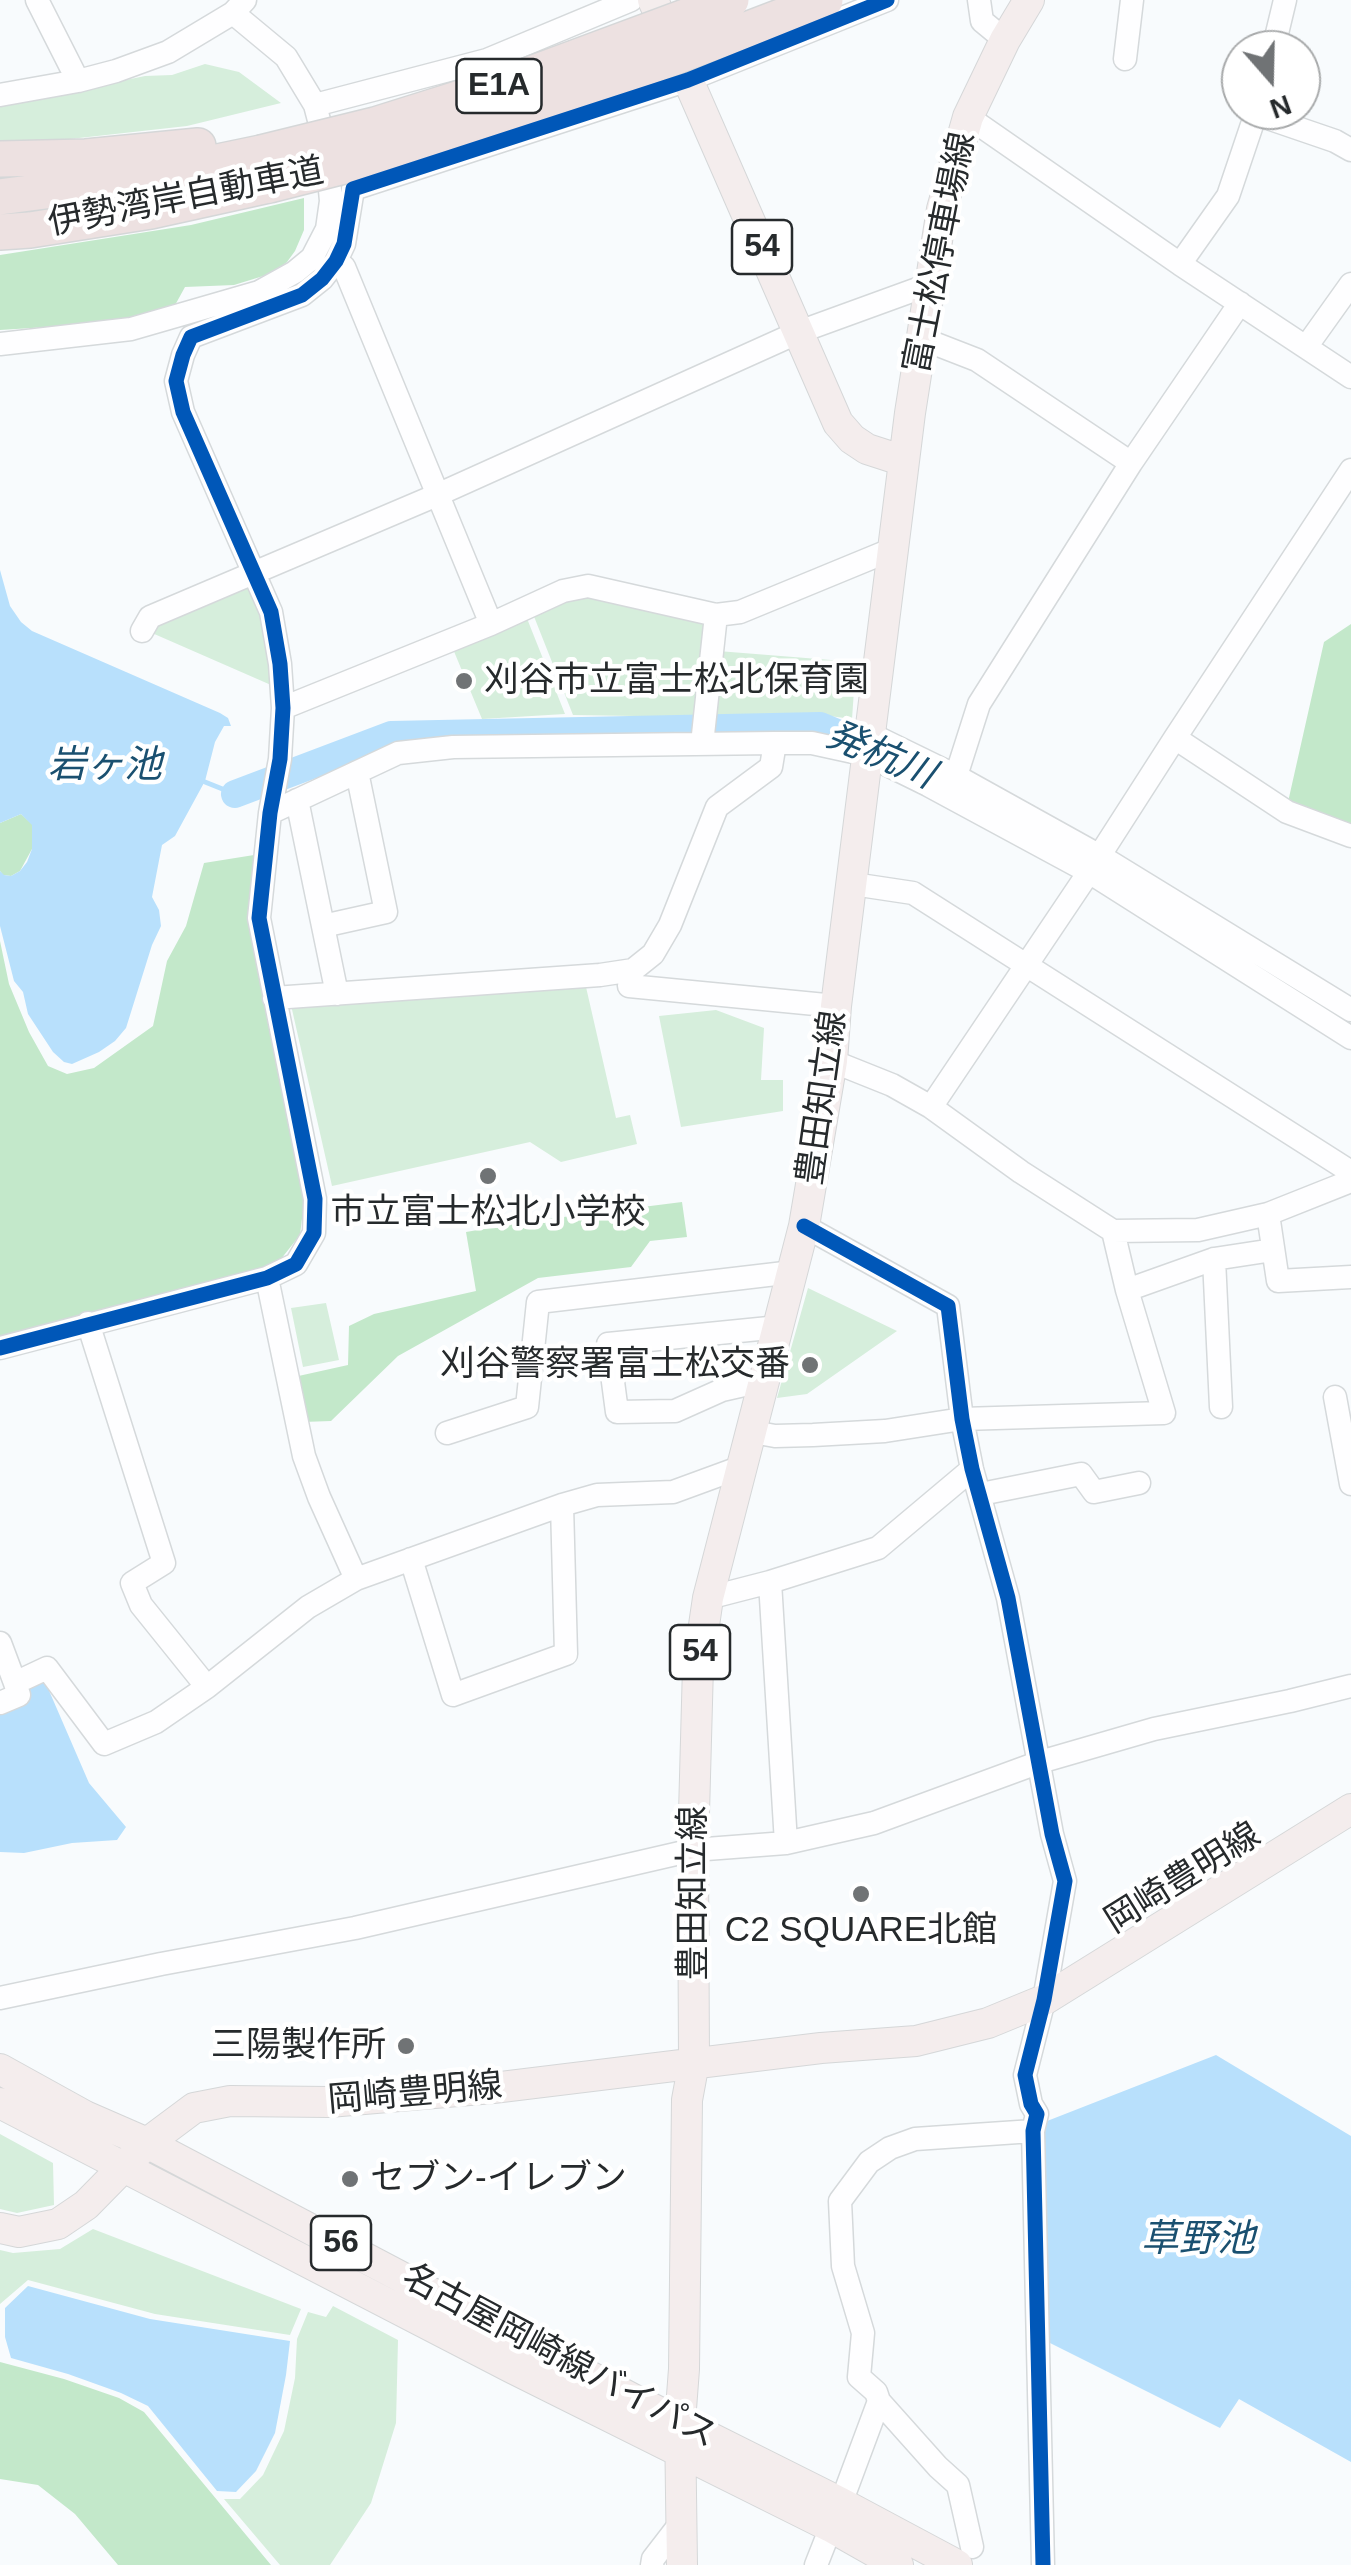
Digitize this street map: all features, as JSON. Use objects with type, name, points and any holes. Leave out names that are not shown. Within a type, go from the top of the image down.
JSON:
[{"type":"highway","name":"伊勢湾岸自動車道","points":[[0,232],[151,210],[264,158],[499,86],[653,15],[732,0]]},
{"type":"highway","name":"伊勢湾岸自動車道","points":[[0,197],[264,158],[391,154],[541,105],[824,0]]},
{"type":"highway","points":[[0,159],[192,147],[264,158]]},
{"type":"main road","name":"富士松停車場線","points":[[904,461],[942,210],[968,117],[1029,0]]},
{"type":"main road","name":"54","points":[[653,15],[688,80],[838,423],[852,440],[867,449],[904,461]]},
{"type":"main road","name":"豊田知立線","points":[[682,2565],[680,2422],[687,2100],[694,2062],[693,1850],[698,1666],[708,1598],[804,1226],[832,1061],[904,461]]},
{"type":"main road","name":"岡崎豊明線","points":[[0,2228],[19,2232],[58,2224],[86,2205],[148,2143],[194,2108],[230,2101],[328,2102],[493,2088],[694,2062],[916,2041],[988,2023],[1044,2000],[1351,1809]]},
{"type":"main road","name":"名古屋岡崎線バイパス","points":[[0,2069],[680,2422],[836,2515],[898,2565]]},
{"type":"main road","name":"名古屋岡崎線バイパス","points":[[0,2103],[680,2453],[836,2515],[965,2556]]},
{"type":"street","points":[[37,0],[78,81]]},
{"type":"street","points":[[315,105],[487,60],[631,0]]},
{"type":"street","points":[[0,1348],[267,1278],[296,1264],[314,1233],[316,1200],[259,918],[280,759],[280,664],[271,612],[183,412],[176,380],[192,337],[302,295],[322,278],[336,261],[349,221],[353,189],[688,80],[887,0]]},
{"type":"street","points":[[979,0],[982,21],[1006,40]]},
{"type":"street","points":[[1125,59],[1132,0]]},
{"type":"street","points":[[1278,30],[1286,0]]},
{"type":"street","points":[[0,95],[78,81],[168,52],[239,6],[286,57],[315,105],[326,147],[331,200],[327,229],[312,258],[260,292],[130,329],[0,344]]},
{"type":"street","points":[[968,117],[1351,377]]},
{"type":"street","points":[[1180,264],[1228,196],[1250,130]]},
{"type":"street","points":[[1303,130],[1351,150]]},
{"type":"street","points":[[336,261],[344,267],[490,624]]},
{"type":"street","points":[[142,631],[150,617],[438,494],[800,332],[931,284]]},
{"type":"street","points":[[1306,347],[1351,284]]},
{"type":"street","points":[[956,776],[979,704],[1131,463],[1240,303]]},
{"type":"street","points":[[923,338],[978,360],[1131,463]]},
{"type":"street","points":[[931,1106],[1028,965],[1351,470]]},
{"type":"street","points":[[283,708],[563,591],[588,586],[716,615],[740,612],[892,548]]},
{"type":"street","points":[[702,744],[716,615]]},
{"type":"street","points":[[870,734],[928,785],[1094,864],[1351,1010]]},
{"type":"street","points":[[270,813],[398,753],[453,747],[812,744],[870,734],[956,776],[1351,1038]]},
{"type":"street","points":[[1174,738],[1287,812],[1351,836]]},
{"type":"street","points":[[274,998],[633,970],[654,954],[670,924],[718,807],[772,766],[776,743]]},
{"type":"street","points":[[323,926],[386,912],[357,772]]},
{"type":"street","points":[[297,800],[337,994]]},
{"type":"street","points":[[852,884],[913,893],[1351,1172]]},
{"type":"street","points":[[629,986],[836,1006]]},
{"type":"street","points":[[832,1061],[931,1106],[1114,1232],[1198,1230],[1268,1214],[1351,1180]]},
{"type":"street","points":[[1268,1214],[1278,1281],[1351,1278]]},
{"type":"street","points":[[804,1226],[948,1306],[972,1469],[1008,1598],[1052,1834],[1065,1880],[1044,2000],[1025,2076],[1030,2104],[1038,2114],[1033,2131],[1043,2565]]},
{"type":"street","points":[[752,1432],[775,1436],[885,1431],[962,1418],[1164,1414],[1126,1290],[1114,1232]]},
{"type":"street","points":[[1126,1290],[1214,1259],[1273,1250]]},
{"type":"street","points":[[1214,1259],[1221,1407]]},
{"type":"street","points":[[447,1433],[527,1407],[538,1302],[792,1272]]},
{"type":"street","points":[[267,1278],[304,1456],[356,1579]]},
{"type":"street","points":[[88,1324],[164,1563],[132,1584],[140,1605],[207,1688]]},
{"type":"street","points":[[766,1380],[722,1390],[675,1411],[617,1412],[608,1344],[779,1326]]},
{"type":"street","points":[[1335,1398],[1351,1484]]},
{"type":"street","points":[[15,1682],[47,1668],[104,1744],[156,1722],[207,1688],[308,1607],[356,1579],[562,1505],[597,1495],[674,1492],[744,1466]]},
{"type":"street","points":[[708,1598],[878,1548],[972,1469]]},
{"type":"street","points":[[981,1494],[1081,1474],[1094,1492],[1139,1482]]},
{"type":"street","points":[[410,1559],[453,1695],[566,1654],[562,1505]]},
{"type":"street","points":[[770,1582],[786,1844]]},
{"type":"street","points":[[0,1643],[19,1694],[0,1703]]},
{"type":"street","points":[[0,1998],[355,1928],[693,1850],[786,1844],[874,1823],[1040,1762],[1154,1729],[1351,1686]]},
{"type":"street","points":[[965,2556],[958,2485],[938,2468],[879,2402],[876,2392],[859,2377],[864,2333],[843,2266],[840,2200],[869,2162],[890,2148],[916,2139],[1033,2131]]},
{"type":"street","points":[[816,2565],[879,2402]]},
{"type":"street","points":[[652,2565],[680,2524]]},
{"type":"green space","points":[[205,64],[239,72],[281,103],[187,126],[70,139],[0,141],[0,106],[145,76],[172,75]]},
{"type":"green space","points":[[304,198],[304,230],[295,251],[273,273],[234,285],[185,287],[174,307],[150,314],[80,325],[0,330],[0,255],[191,225]]},
{"type":"green space","points":[[247,583],[260,615],[271,685],[152,633],[155,622]]},
{"type":"green space","points":[[581,592],[708,619],[696,717],[573,715],[533,614]]},
{"type":"green space","points":[[526,616],[565,714],[482,719],[453,649]]},
{"type":"green space","points":[[1351,624],[1351,827],[1288,802],[1324,642]]},
{"type":"green space","points":[[718,651],[856,662],[852,719],[822,715],[710,718]]},
{"type":"green space","points":[[21,814],[32,824],[32,849],[20,871],[3,875],[0,823]]},
{"type":"green space","points":[[254,855],[250,918],[304,1202],[300,1235],[277,1264],[0,1338],[0,941],[9,984],[48,1066],[67,1074],[94,1068],[153,1026],[167,961],[186,926],[204,863]]},
{"type":"green space","points":[[586,987],[616,1118],[630,1115],[637,1144],[561,1162],[530,1142],[332,1186],[291,1005]]},
{"type":"green space","points":[[716,1010],[764,1028],[761,1080],[783,1080],[783,1111],[681,1127],[659,1016]]},
{"type":"green space","points":[[682,1202],[687,1237],[650,1241],[631,1267],[538,1278],[398,1356],[331,1421],[303,1422],[294,1377],[348,1365],[349,1326],[374,1314],[476,1291],[466,1232]]},
{"type":"green space","points":[[808,1288],[897,1331],[807,1394],[777,1398]]},
{"type":"green space","points":[[326,1303],[339,1360],[303,1367],[291,1308]]},
{"type":"green space","points":[[0,2134],[53,2163],[54,2205],[17,2213],[0,2209]]},
{"type":"green space","points":[[93,2229],[301,2309],[290,2335],[155,2314],[28,2280],[0,2304],[0,2250],[13,2253],[60,2249]]},
{"type":"green space","points":[[333,2306],[398,2340],[396,2423],[371,2503],[330,2565],[280,2565],[224,2499],[240,2499],[263,2475],[284,2431],[295,2378],[297,2339],[308,2312],[326,2317]]},
{"type":"green space","points":[[0,2362],[119,2398],[144,2412],[271,2565],[118,2565],[75,2514],[38,2485],[0,2479]]},
{"type":"water","name":"岩ヶ池","points":[[0,570],[10,606],[32,631],[220,713],[231,726],[224,726],[215,742],[205,781],[175,836],[162,845],[152,897],[161,926],[126,1028],[99,1052],[72,1064],[53,1052],[28,1014],[23,992],[14,981],[0,926],[0,871],[11,876],[27,862],[32,849],[32,825],[21,814],[0,823]]},
{"type":"water","points":[[44,1679],[89,1783],[126,1827],[117,1840],[72,1843],[24,1853],[0,1852],[0,1710],[30,1683]]},
{"type":"water","name":"草野池","points":[[1216,2055],[1351,2136],[1351,2462],[1239,2399],[1220,2428],[1050,2343],[1042,2123]]},
{"type":"water","points":[[28,2286],[150,2319],[290,2341],[275,2433],[256,2471],[236,2492],[217,2491],[148,2406],[68,2374],[11,2358],[5,2337],[5,2308]]},
{"type":"waterway","name":"発杭川","points":[[235,794],[391,735],[820,726],[887,754]]},
{"type":"waterway","points":[[200,780],[235,794]]},
{"type":"cycle path","points":[[0,1348],[267,1278],[296,1264],[314,1233],[315,1199],[259,918],[280,759],[280,664],[271,612],[183,412],[176,381],[191,337],[302,295],[322,279],[344,244],[353,189],[688,80],[887,0]]},
{"type":"cycle path","points":[[804,1226],[948,1306],[972,1469],[1008,1598],[1052,1834],[1065,1881],[1044,2000],[1025,2075],[1037,2114],[1033,2131],[1043,2565]]},
{"type":"place","name":"刈谷市立富士松北保育園","points":[[464,681]]},
{"type":"place","name":"市立富士松北小学校","points":[[488,1176]]},
{"type":"place","name":"刈谷警察署富士松交番","points":[[810,1365]]},
{"type":"place","name":"C2 SQUARE北館","points":[[861,1894]]},
{"type":"place","name":"三陽製作所","points":[[406,2046]]},
{"type":"place","name":"セブン-イレブン","points":[[350,2179]]}]
